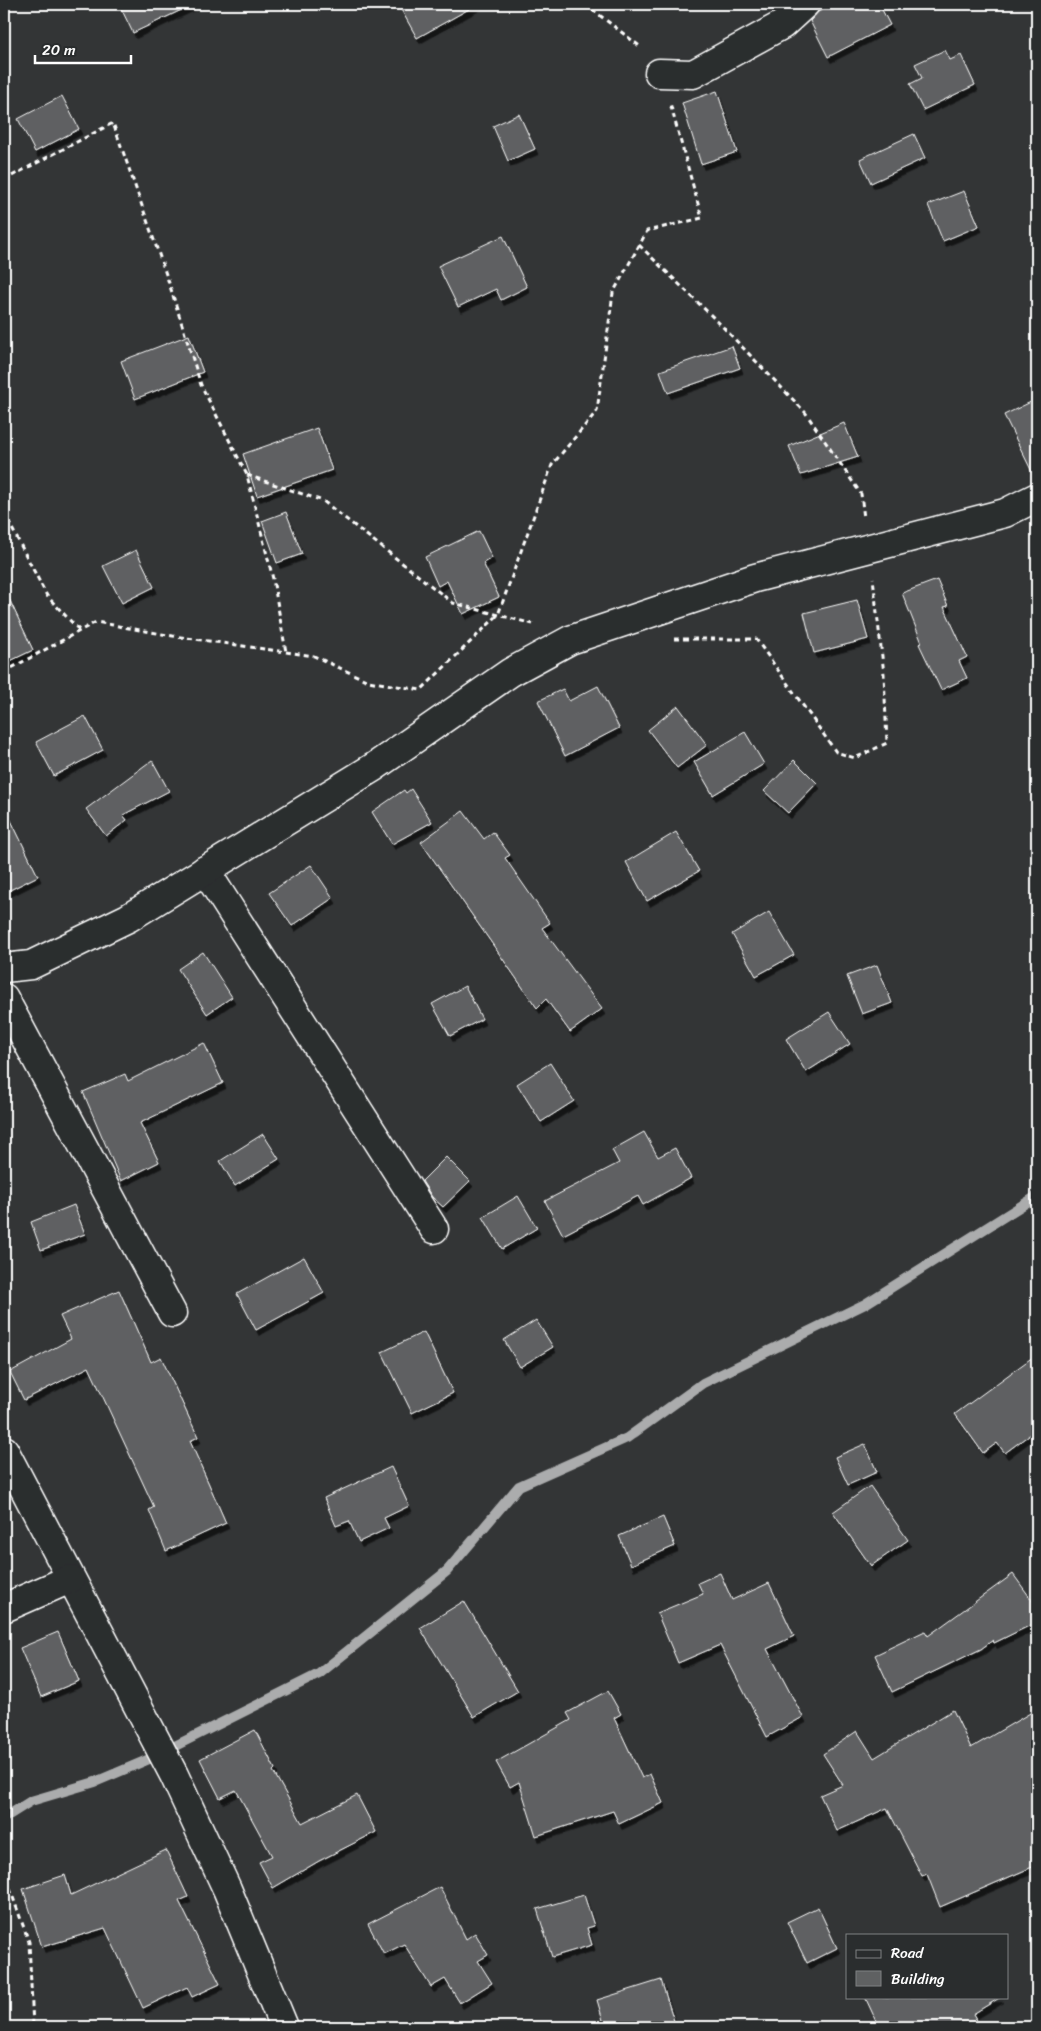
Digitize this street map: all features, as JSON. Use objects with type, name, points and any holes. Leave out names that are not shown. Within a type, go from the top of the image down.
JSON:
[{"type":"street","points":[[660,74],[693,74],[782,25],[805,4]]},
{"type":"street","points":[[4,968],[31,965],[128,918],[374,768],[511,672],[570,640],[755,578],[1006,512],[1037,497]]},
{"type":"street","points":[[205,870],[434,1229]]},
{"type":"street","points":[[4,998],[172,1313]]},
{"type":"street","points":[[4,1450],[174,1776],[227,1889],[284,2027]]},
{"type":"street","points":[[4,1608],[70,1579]]},
{"type":"path","points":[[4,672],[96,622],[173,636],[314,656],[368,681],[421,690],[498,615],[552,465],[597,411],[613,293],[647,231],[702,218],[677,122],[654,56],[585,4]]},
{"type":"path","points":[[4,180],[113,124],[169,284],[201,385],[247,475],[273,579],[286,652]]},
{"type":"path","points":[[639,245],[721,325],[805,412],[861,494],[884,674],[887,743],[855,758],[836,752],[756,639],[668,639]]},
{"type":"path","points":[[247,475],[323,501],[452,603],[536,624],[570,640]]},
{"type":"path","points":[[4,513],[47,596],[80,630]]},
{"type":"path","points":[[4,1852],[10,1889],[29,1942],[32,2027]]},
{"type":"building","points":[[119,4],[194,4],[133,33]]},
{"type":"building","points":[[398,4],[478,4],[417,38]]},
{"type":"building","points":[[834,4],[879,4],[890,25],[828,57],[810,21],[818,12]]},
{"type":"building","points":[[945,50],[950,60],[961,55],[975,85],[923,110],[910,84],[922,78],[915,64]]},
{"type":"building","points":[[717,91],[737,152],[701,164],[682,103]]},
{"type":"building","points":[[62,96],[79,129],[35,152],[18,119]]},
{"type":"building","points":[[519,114],[535,149],[508,161],[493,126]]},
{"type":"building","points":[[914,134],[925,158],[871,183],[860,159]]},
{"type":"building","points":[[964,191],[979,226],[943,241],[928,205]]},
{"type":"building","points":[[503,236],[527,287],[501,300],[496,289],[458,307],[438,266]]},
{"type":"building","points":[[189,335],[203,372],[135,399],[121,361]]},
{"type":"building","points":[[732,346],[740,368],[668,393],[660,371]]},
{"type":"building","points":[[1037,399],[1037,482],[1004,415]]},
{"type":"building","points":[[844,423],[858,457],[801,475],[789,446]]},
{"type":"building","points":[[317,428],[332,470],[257,496],[243,454]]},
{"type":"building","points":[[286,512],[302,554],[277,563],[262,521]]},
{"type":"building","points":[[479,531],[492,558],[483,563],[499,597],[463,614],[447,581],[438,586],[425,557]]},
{"type":"building","points":[[136,550],[154,587],[122,603],[103,566]]},
{"type":"building","points":[[937,580],[948,606],[944,607],[967,657],[959,661],[967,678],[941,690],[919,644],[922,643],[902,593]]},
{"type":"building","points":[[4,588],[33,650],[4,664]]},
{"type":"building","points":[[857,600],[868,639],[814,653],[804,613]]},
{"type":"building","points":[[598,686],[619,728],[565,756],[538,701],[563,689],[569,701]]},
{"type":"building","points":[[678,706],[707,745],[677,768],[648,730]]},
{"type":"building","points":[[85,716],[103,750],[54,776],[36,742]]},
{"type":"building","points":[[745,732],[764,764],[713,795],[694,762]]},
{"type":"building","points":[[152,760],[169,791],[123,815],[127,820],[106,836],[86,809]]},
{"type":"building","points":[[794,760],[817,783],[788,813],[764,791]]},
{"type":"building","points":[[411,789],[432,822],[392,844],[372,812],[404,790],[406,793]]},
{"type":"building","points":[[4,806],[38,876],[4,893]]},
{"type":"building","points":[[463,811],[484,839],[493,832],[510,855],[505,858],[550,923],[542,928],[602,1009],[570,1032],[546,999],[537,1008],[421,842]]},
{"type":"building","points":[[676,832],[699,871],[647,901],[626,862]]},
{"type":"building","points":[[311,865],[333,898],[292,926],[269,893]]},
{"type":"building","points":[[769,912],[794,955],[756,976],[732,934]]},
{"type":"building","points":[[203,952],[232,997],[207,1014],[178,969]]},
{"type":"building","points":[[877,965],[892,1003],[862,1014],[847,976]]},
{"type":"building","points":[[465,986],[482,1019],[450,1036],[432,1004]]},
{"type":"building","points":[[829,1012],[850,1044],[806,1072],[786,1039]]},
{"type":"building","points":[[204,1043],[223,1083],[140,1123],[159,1162],[121,1181],[83,1092],[125,1074],[128,1081]]},
{"type":"building","points":[[550,1063],[574,1101],[541,1122],[517,1084]]},
{"type":"building","points":[[644,1132],[658,1157],[675,1148],[691,1178],[643,1205],[638,1196],[563,1235],[545,1201],[619,1163],[612,1150]]},
{"type":"building","points":[[263,1134],[279,1159],[235,1186],[220,1161]]},
{"type":"building","points":[[446,1157],[470,1181],[443,1207],[432,1197],[422,1181]]},
{"type":"building","points":[[518,1196],[537,1228],[502,1249],[483,1217]]},
{"type":"building","points":[[74,1205],[85,1234],[41,1250],[31,1222]]},
{"type":"building","points":[[304,1257],[324,1293],[256,1330],[237,1294]]},
{"type":"building","points":[[119,1290],[151,1362],[161,1357],[198,1437],[190,1441],[226,1523],[166,1551],[149,1510],[154,1507],[89,1367],[24,1400],[10,1372],[71,1339],[60,1316]]},
{"type":"building","points":[[536,1320],[553,1347],[520,1367],[504,1340]]},
{"type":"building","points":[[424,1332],[453,1393],[412,1413],[382,1352]]},
{"type":"building","points":[[1037,1354],[1037,1429],[1005,1453],[997,1443],[983,1453],[955,1414]]},
{"type":"building","points":[[865,1444],[877,1472],[848,1485],[835,1457]]},
{"type":"building","points":[[391,1467],[409,1506],[384,1518],[389,1528],[359,1542],[349,1521],[336,1526],[324,1498]]},
{"type":"building","points":[[870,1486],[908,1540],[871,1566],[833,1512]]},
{"type":"building","points":[[663,1517],[675,1546],[631,1565],[619,1536]]},
{"type":"building","points":[[720,1573],[732,1600],[769,1583],[794,1636],[767,1649],[803,1717],[767,1737],[720,1645],[678,1663],[657,1613],[703,1594],[698,1583]]},
{"type":"building","points":[[1013,1574],[1037,1607],[1037,1622],[994,1643],[993,1640],[981,1649],[892,1692],[875,1655],[925,1631],[928,1636]]},
{"type":"building","points":[[464,1601],[518,1691],[474,1717],[420,1628]]},
{"type":"building","points":[[58,1632],[79,1681],[41,1697],[20,1648]]},
{"type":"building","points":[[608,1691],[621,1714],[614,1718],[642,1778],[650,1774],[663,1803],[619,1824],[613,1811],[536,1836],[519,1782],[510,1787],[496,1762],[571,1720],[567,1713]]},
{"type":"building","points":[[1037,1709],[1037,1865],[940,1907],[927,1874],[922,1876],[887,1808],[837,1831],[820,1795],[843,1785],[823,1754],[857,1731],[874,1758],[953,1710],[971,1748]]},
{"type":"building","points":[[255,1730],[275,1769],[273,1771],[302,1823],[357,1795],[376,1832],[319,1861],[273,1888],[259,1862],[272,1856],[236,1790],[220,1798],[200,1759]]},
{"type":"building","points":[[166,1850],[188,1897],[179,1901],[220,1984],[192,1997],[187,1987],[143,2008],[105,1928],[42,1947],[23,1889],[65,1875],[71,1895]]},
{"type":"building","points":[[440,1887],[466,1939],[475,1933],[488,1955],[478,1961],[492,1983],[460,2003],[445,1979],[431,1987],[404,1944],[384,1954],[368,1924]]},
{"type":"building","points":[[584,1895],[594,1926],[587,1928],[592,1945],[552,1957],[537,1909]]},
{"type":"building","points":[[818,1907],[837,1948],[807,1963],[787,1922]]},
{"type":"building","points":[[661,1980],[674,2021],[656,2027],[605,2027],[597,2000]]},
{"type":"building","points":[[865,1998],[999,1998],[973,2014],[981,2027],[879,2027]]},
{"type":"waterway","points":[[175,1746],[319,1674],[447,1571],[519,1486],[627,1438],[703,1383],[865,1304],[1037,1196]]},
{"type":"waterway","points":[[4,1818],[31,1801],[95,1782],[154,1757]]}]
